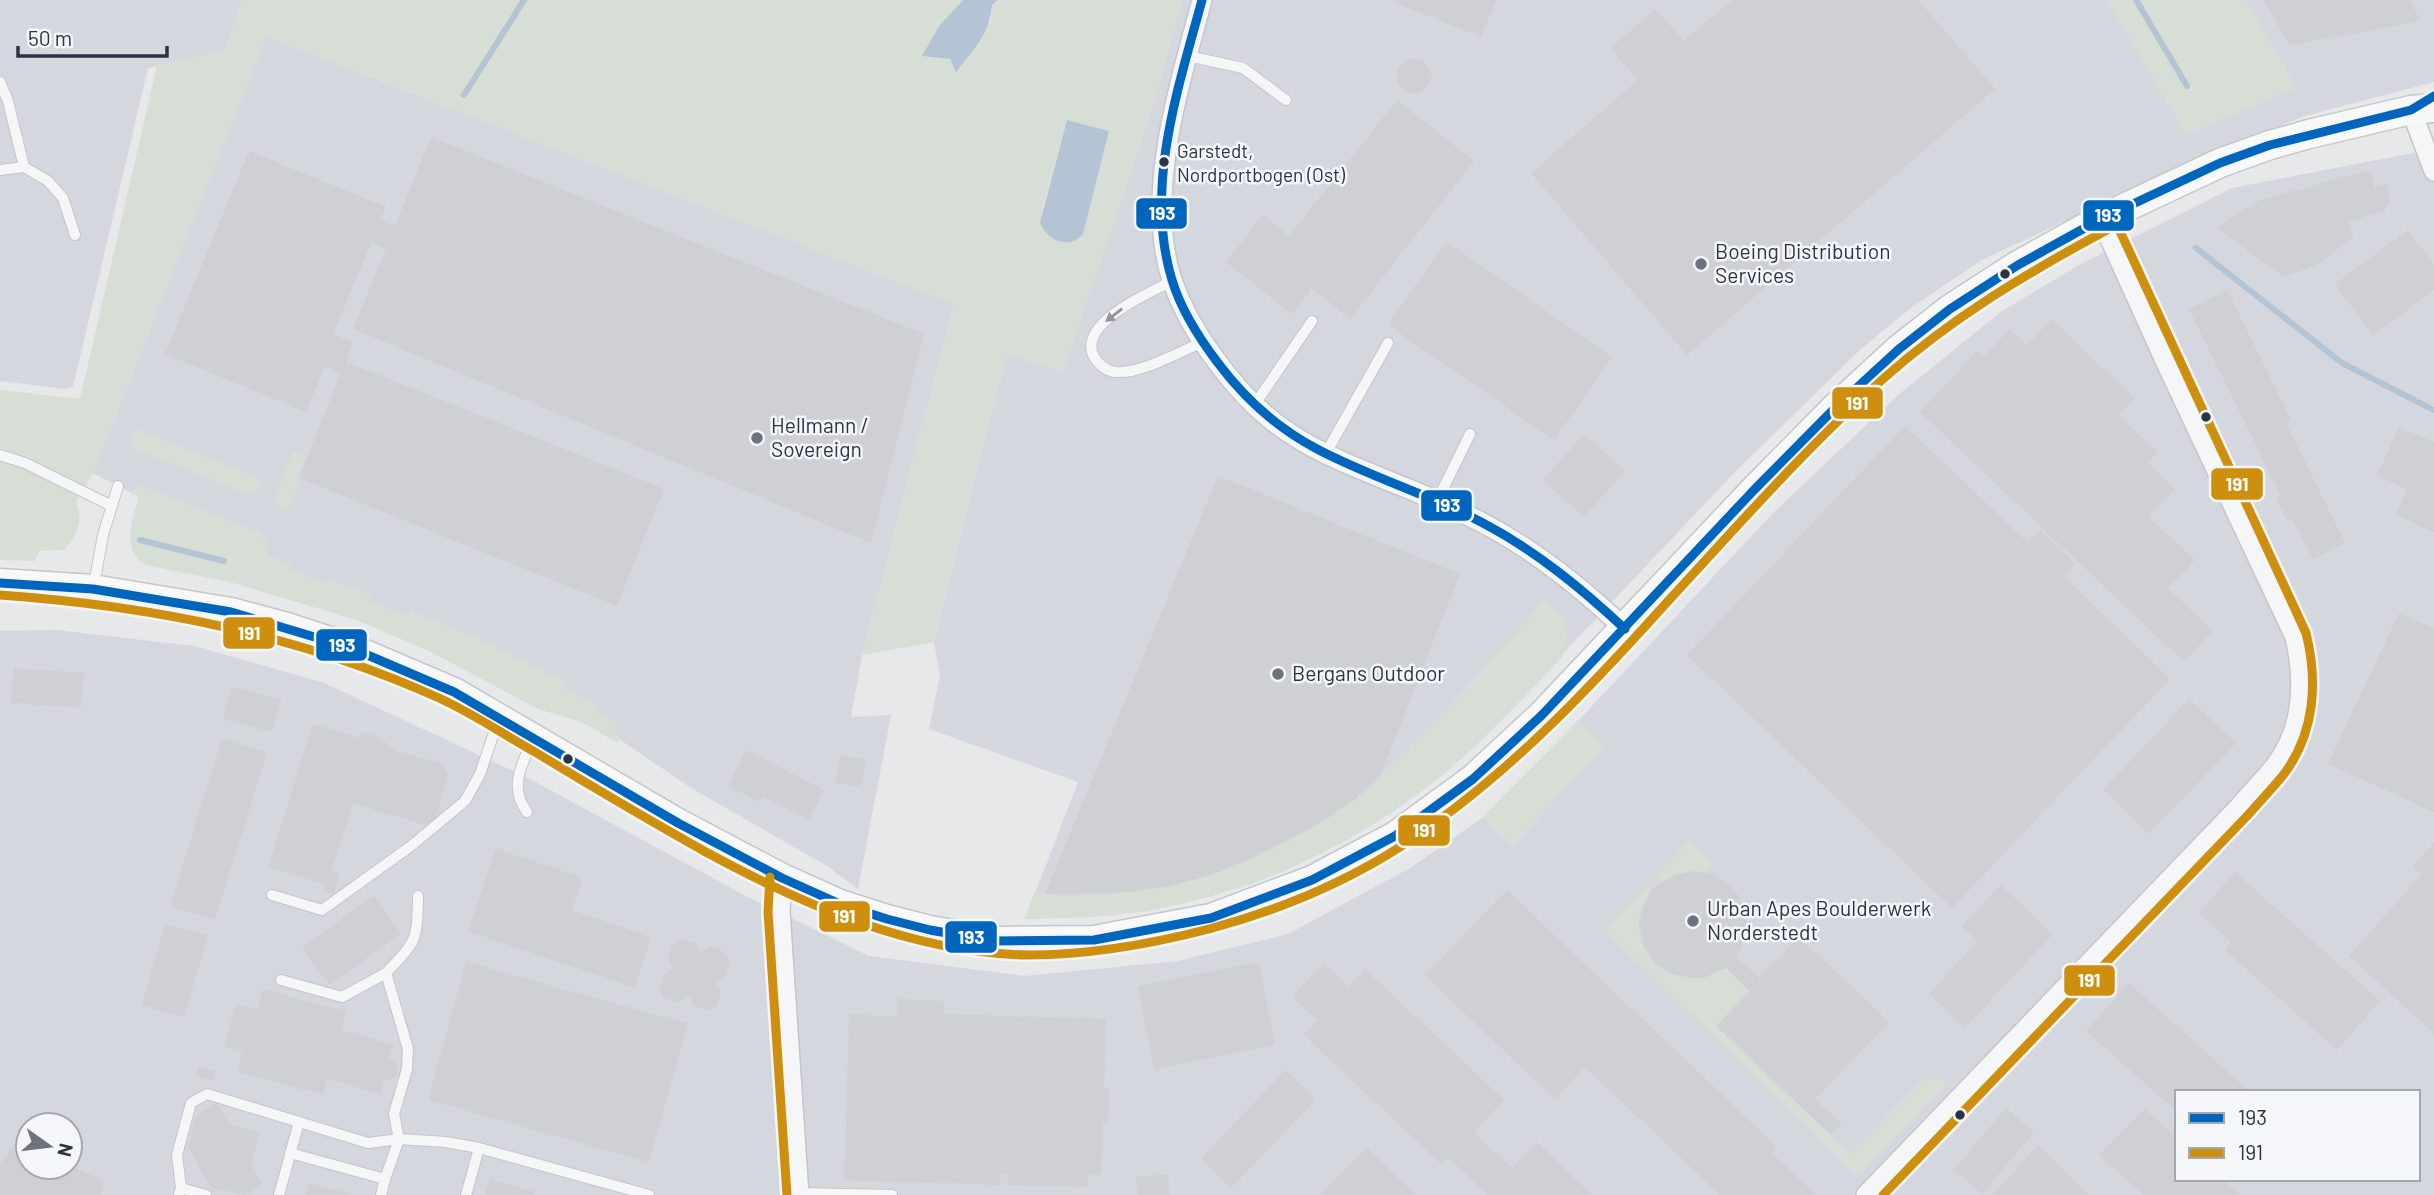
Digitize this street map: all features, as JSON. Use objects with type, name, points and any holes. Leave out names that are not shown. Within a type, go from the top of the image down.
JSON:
[{"type":"main road","points":[[0,583],[93,589],[231,612],[351,648],[454,692],[678,823],[782,878],[840,904],[887,919],[992,941],[1094,940],[1211,918],[1312,880],[1395,836],[1473,779],[1542,715],[1754,489],[1838,405],[1899,349],[1950,309],[2018,265],[2101,219],[2220,163],[2270,145],[2426,104]]},
{"type":"street","points":[[1202,0],[1167,151],[1163,195],[1164,234],[1172,281],[1203,342],[1233,384],[1293,436],[1482,523],[1531,551],[1580,586],[1625,629]]},
{"type":"street","points":[[2426,104],[2434,171]]},
{"type":"street","points":[[1866,1195],[2239,807],[2276,765],[2290,740],[2298,715],[2302,687],[2301,664],[2295,637],[2101,219]]},
{"type":"street","points":[[782,878],[780,911],[799,1194]]},
{"type":"lane","points":[[1188,56],[1243,68],[1286,100]]},
{"type":"lane","points":[[0,82],[8,101],[24,167]]},
{"type":"lane","points":[[0,170],[24,167],[48,181],[62,198],[75,235]]},
{"type":"lane","points":[[1172,281],[1115,312],[1099,327],[1092,340],[1093,355],[1101,367],[1114,372],[1133,370],[1203,342]]},
{"type":"lane","points":[[1255,404],[1312,321]]},
{"type":"lane","points":[[1326,453],[1388,343]]},
{"type":"lane","points":[[1437,502],[1470,434]]},
{"type":"lane","points":[[0,455],[25,463],[112,506]]},
{"type":"lane","points":[[93,589],[103,534],[118,486]]},
{"type":"lane","points":[[272,895],[322,910],[411,846],[465,801],[480,774],[499,718]]},
{"type":"lane","points":[[527,812],[519,800],[517,785],[534,737]]},
{"type":"lane","points":[[281,980],[342,997],[386,973],[413,944],[417,932],[418,896]]},
{"type":"lane","points":[[381,1195],[399,1139],[394,1114],[407,1069],[408,1049],[386,973]]},
{"type":"lane","points":[[206,1195],[180,1191],[177,1155],[191,1104],[207,1094],[368,1143],[399,1139],[479,1147],[649,1195]]},
{"type":"lane","points":[[279,1195],[299,1122]]},
{"type":"lane","points":[[466,1195],[479,1147]]},
{"type":"lane","points":[[290,1153],[385,1179]]},
{"type":"lane","points":[[799,1194],[892,1195]]},
{"type":"shaded area","points":[[0,0],[242,0],[224,51],[148,68],[73,387],[65,389],[0,381]]},
{"type":"shaded area","points":[[242,0],[963,0],[939,26],[923,56],[950,59],[991,21],[992,5],[998,0],[1182,0],[1152,110],[1063,372],[1007,355],[934,642],[862,655],[954,304],[267,36],[93,473],[76,502],[79,521],[76,533],[65,550],[39,551],[35,561],[0,560],[0,390],[80,399],[157,66],[224,51]],"holes":[[[1067,120],[1109,131],[1040,222]]]},
{"type":"shaded area","points":[[1182,0],[2107,0],[2187,134],[2296,87],[2245,0],[2434,0],[2434,82],[2305,116],[2215,150],[1980,261],[1911,308],[1862,348],[1738,469],[1476,745],[1414,796],[1343,842],[1251,884],[1206,897],[1147,911],[1090,917],[1025,919],[1078,782],[929,729],[940,675],[934,642],[1007,354],[1063,371],[1152,110]]},
{"type":"shaded area","points":[[2107,0],[2245,0],[2296,87],[2186,135]]},
{"type":"shaded area","points":[[266,36],[954,304],[862,655],[851,717],[891,715],[858,889],[827,866],[691,788],[619,739],[614,730],[132,521],[139,497],[93,473]]},
{"type":"shaded area","points":[[2434,149],[2434,1195],[0,1195],[0,631],[57,630],[194,646],[322,682],[526,777],[746,896],[869,956],[1025,976],[1178,961],[1288,934],[1410,868],[1482,818],[1579,720],[1774,512],[1898,395],[2002,311],[2081,264],[2232,188]]},
{"type":"shaded area","points":[[135,428],[261,479],[256,491],[248,494],[134,449],[130,444]]},
{"type":"shaded area","points":[[293,451],[305,456],[296,479],[300,481],[288,510],[278,506],[275,498]]},
{"type":"shaded area","points":[[142,486],[260,533],[268,544],[267,554],[291,564],[289,569],[327,584],[329,579],[371,595],[369,601],[408,616],[411,611],[477,638],[565,682],[563,688],[600,706],[598,713],[617,722],[615,730],[618,743],[582,722],[538,709],[429,651],[357,620],[233,583],[145,565],[133,550],[130,534],[139,497],[131,493],[136,487]]},
{"type":"shaded area","points":[[1545,600],[1566,625],[1568,638],[1563,656],[1462,759],[1413,798],[1378,821],[1305,861],[1227,891],[1146,911],[1025,919],[1035,891],[1071,896],[1099,895],[1136,891],[1193,879],[1278,847],[1330,817],[1359,796],[1413,744]]},
{"type":"shaded area","points":[[1579,720],[1605,746],[1513,846],[1482,818]]},
{"type":"shaded area","points":[[1690,840],[1714,863],[1705,872],[1681,873],[1659,884],[1654,879]]},
{"type":"shaded area","points":[[1647,886],[1652,891],[1641,910],[1639,928],[1643,945],[1653,960],[1667,971],[1685,976],[1705,976],[1726,968],[1750,991],[1717,1026],[1850,1154],[1923,1079],[1942,1079],[1947,1083],[1862,1173],[1856,1174],[1605,931]]},
{"type":"water","points":[[963,0],[998,0],[992,5],[988,25],[980,41],[956,72],[950,59],[922,56],[939,26]]},
{"type":"water","points":[[1067,120],[1109,131],[1083,234],[1071,242],[1053,238],[1047,234],[1040,222]]},
{"type":"building","points":[[1389,0],[1496,0],[1481,37]]},
{"type":"building","name":"Boeing Distribution Services","points":[[1732,0],[1918,0],[1995,89],[1687,355],[1531,173],[1638,80],[1610,48],[1656,9],[1684,41]]},
{"type":"building","points":[[2263,0],[2409,0],[2421,21],[2290,45]]},
{"type":"building","points":[[1414,59],[1426,64],[1431,76],[1426,88],[1414,93],[1402,88],[1397,76],[1402,64]]},
{"type":"building","points":[[1397,100],[1474,161],[1350,319],[1312,288],[1292,314],[1226,262],[1263,215],[1289,236]]},
{"type":"building","points":[[431,137],[924,334],[871,543],[353,329],[386,249],[371,243],[333,335],[353,343],[346,362],[664,489],[617,606],[299,478],[341,373],[325,366],[306,412],[165,354],[249,151],[386,207],[380,220],[395,226]]},
{"type":"building","points":[[2371,170],[2375,188],[2387,184],[2390,201],[2385,210],[2348,222],[2353,238],[2316,265],[2285,277],[2216,228],[2260,200]]},
{"type":"building","points":[[2408,230],[2434,265],[2434,290],[2373,336],[2335,284]]},
{"type":"building","points":[[1446,241],[1612,357],[1554,440],[1388,325]]},
{"type":"building","points":[[2227,290],[2291,420],[2286,423],[2345,543],[2313,559],[2292,518],[2287,521],[2276,498],[2281,496],[2189,309]]},
{"type":"building","points":[[2052,319],[2135,399],[2119,416],[2157,452],[2148,463],[2175,489],[2148,517],[2195,560],[2168,588],[2213,631],[2184,662],[1920,412],[1977,351],[1983,357],[2010,329],[2027,345]]},
{"type":"building","points":[[1905,426],[2028,543],[2039,530],[2075,564],[2063,576],[2170,679],[1952,908],[1687,655]]},
{"type":"building","points":[[2399,427],[2434,442],[2434,532],[2396,515],[2407,489],[2377,476]]},
{"type":"building","points":[[1584,434],[1625,471],[1584,517],[1543,480]]},
{"type":"building","name":"Bergans Outdoor","points":[[1218,476],[1460,574],[1381,774],[1355,799],[1323,821],[1244,862],[1207,876],[1170,886],[1127,892],[1045,894]]},
{"type":"building","points":[[2399,613],[2434,629],[2434,812],[2328,764]]},
{"type":"building","points":[[14,668],[84,673],[81,708],[11,703]]},
{"type":"building","points":[[232,687],[281,700],[272,732],[223,719]]},
{"type":"building","points":[[2189,699],[2236,743],[2149,834],[2103,790]]},
{"type":"building","points":[[313,724],[359,738],[361,732],[377,737],[398,751],[443,764],[448,774],[435,820],[425,825],[353,803],[331,872],[340,874],[333,894],[325,891],[327,885],[268,867]]},
{"type":"building","points":[[222,739],[267,753],[215,920],[170,906]]},
{"type":"building","points":[[746,750],[824,790],[809,820],[763,796],[760,802],[728,786]]},
{"type":"building","points":[[841,755],[866,760],[861,787],[835,782]]},
{"type":"building","points":[[2434,843],[2434,1033],[2349,956],[2422,874],[2413,867]]},
{"type":"building","points":[[496,849],[583,878],[572,910],[651,937],[635,988],[468,931]]},
{"type":"building","points":[[1695,871],[1715,876],[1733,888],[1739,897],[1747,927],[1742,947],[1736,956],[1759,978],[1799,937],[1889,1022],[1815,1099],[1842,1124],[1831,1135],[1716,1026],[1750,991],[1726,968],[1706,977],[1674,975],[1656,964],[1644,946],[1641,914],[1649,895],[1656,886],[1674,875]]},
{"type":"building","points":[[2235,872],[2380,1001],[2337,1050],[2225,950],[2231,942],[2199,913]]},
{"type":"building","points":[[2001,885],[2053,934],[1965,1028],[1929,993],[1978,941],[1962,926]]},
{"type":"building","points":[[1507,890],[1777,1147],[1772,1153],[1816,1195],[1720,1195],[1585,1067],[1555,1099],[1425,976]]},
{"type":"building","points":[[374,896],[401,934],[329,985],[302,947]]},
{"type":"building","points":[[165,924],[208,936],[184,1017],[142,1005]]},
{"type":"building","points":[[681,939],[695,943],[701,952],[710,947],[725,952],[730,961],[725,977],[716,982],[721,991],[717,1006],[708,1010],[694,1006],[689,996],[679,1002],[664,998],[659,989],[664,975],[673,970],[668,960],[672,944]]},
{"type":"building","points":[[466,962],[688,1024],[649,1162],[428,1100]]},
{"type":"building","points":[[1259,962],[1275,1045],[1154,1069],[1138,986]]},
{"type":"building","points":[[1324,963],[1348,987],[1365,969],[1504,1100],[1474,1132],[1512,1168],[1537,1142],[1592,1195],[1488,1195],[1449,1158],[1442,1165],[1303,1034],[1317,1020],[1292,997]]},
{"type":"building","points":[[2129,983],[2248,1090],[2175,1090],[2175,1110],[2086,1031]]},
{"type":"building","points":[[263,989],[346,1012],[341,1030],[393,1045],[389,1059],[395,1060],[398,1067],[396,1076],[389,1080],[384,1079],[380,1094],[327,1079],[323,1095],[237,1071],[242,1052],[224,1047],[236,1003],[257,1009]]},
{"type":"building","points":[[897,999],[944,1001],[943,1014],[1106,1019],[1104,1088],[1109,1088],[1108,1122],[1103,1122],[1101,1175],[1088,1175],[1088,1187],[1008,1185],[1008,1173],[1001,1173],[1000,1185],[844,1180],[849,1015],[897,1016]]},
{"type":"building","points":[[198,1066],[216,1071],[214,1081],[196,1076]]},
{"type":"building","points":[[1285,1070],[1316,1099],[1231,1188],[1201,1159]]},
{"type":"building","points":[[217,1103],[229,1124],[260,1133],[251,1164],[263,1185],[245,1195],[210,1187],[188,1147],[196,1115]]},
{"type":"building","points":[[2006,1108],[2034,1132],[1982,1194],[1954,1170]]},
{"type":"building","points":[[2145,1109],[2175,1136],[2175,1181],[2225,1181],[2240,1195],[2144,1195],[2099,1155]]},
{"type":"building","points":[[14,1145],[14,1181],[84,1181],[84,1172],[104,1181],[101,1195],[0,1195],[0,1164]]},
{"type":"building","points":[[2038,1145],[2090,1195],[1992,1195]]},
{"type":"building","points":[[1366,1147],[1416,1195],[1320,1195]]},
{"type":"building","points":[[1168,1175],[1169,1195],[1138,1195],[1136,1176]]},
{"type":"building","points":[[490,1179],[534,1192],[534,1195],[485,1195]]},
{"type":"building","points":[[309,1183],[351,1194],[305,1195]]},
{"type":"waterway","points":[[464,95],[524,0]]},
{"type":"waterway","points":[[2136,0],[2187,86]]},
{"type":"waterway","points":[[2196,248],[2342,363],[2434,410]]},
{"type":"waterway","points":[[140,540],[224,561]]},
{"type":"transit line","name":"193","points":[[1202,0],[1167,139],[1162,210],[1164,245],[1172,280],[1186,313],[1204,344],[1239,389],[1288,432],[1337,459],[1440,503],[1501,533],[1557,571],[1625,629]]},
{"type":"transit line","name":"193","points":[[0,583],[93,589],[231,612],[351,648],[454,692],[678,823],[782,878],[840,904],[887,919],[992,941],[1094,940],[1211,918],[1312,880],[1395,836],[1473,779],[1542,715],[1838,405],[1899,349],[1950,309],[2018,265],[2101,219],[2220,163],[2270,145],[2411,110],[2434,96]]},
{"type":"transit line","name":"191","points":[[1883,1195],[2248,815],[2284,774],[2308,724],[2312,670],[2306,633],[2112,214]]},
{"type":"transit line","name":"191","points":[[0,595],[113,607],[224,627],[333,657],[386,676],[463,710],[661,827],[742,871],[820,907],[901,935],[985,952],[1028,955],[1097,951],[1142,944],[1234,922],[1284,905],[1355,873],[1438,821],[1510,763],[1576,700],[1774,486],[1883,379],[1935,336],[1990,298],[2107,230]]},
{"type":"transit line","name":"191","points":[[770,877],[768,912],[787,1195]]},
{"type":"place","name":"Garstedt, Nordportbogen (Ost)","points":[[1164,162]]},
{"type":"place","name":"Boeing Distribution Services","points":[[1701,264]]},
{"type":"place","name":"Hellmann / Sovereign","points":[[757,438]]},
{"type":"place","name":"Bergans Outdoor","points":[[1278,674]]},
{"type":"place","name":"Urban Apes Boulderwerk Norderstedt","points":[[1693,921]]}]
